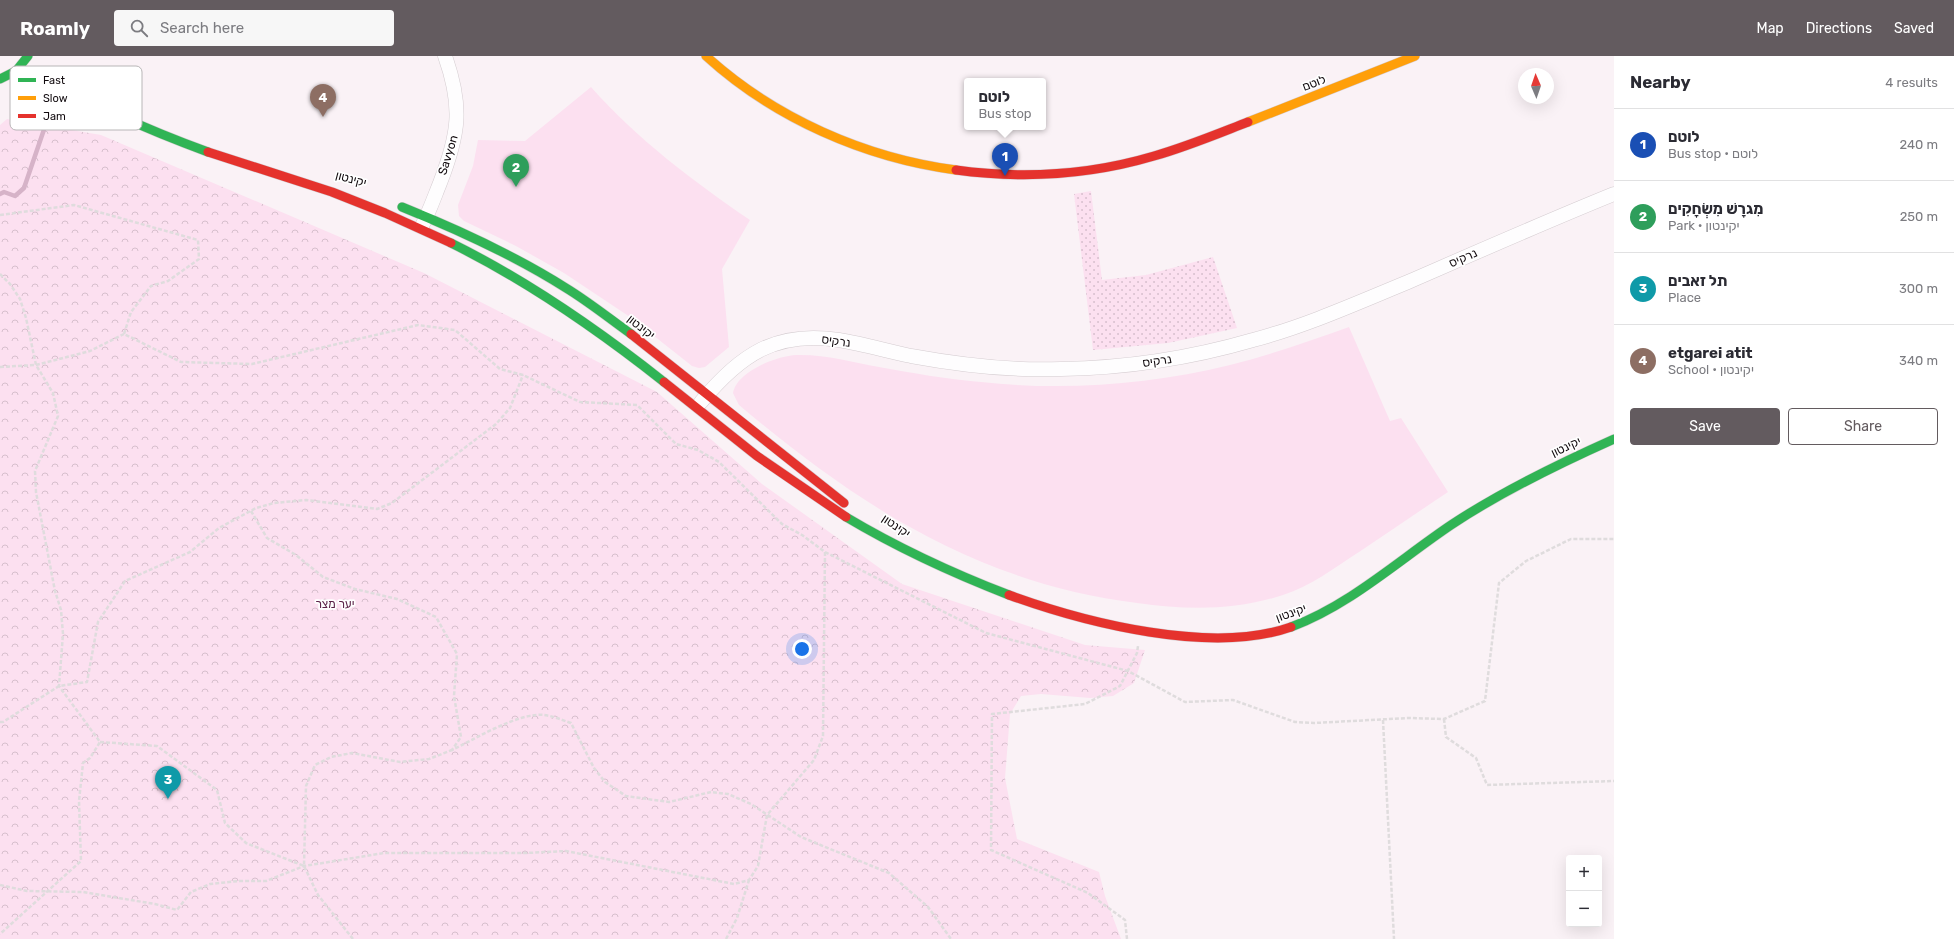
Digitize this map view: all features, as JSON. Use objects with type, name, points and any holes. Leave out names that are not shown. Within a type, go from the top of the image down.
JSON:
[{"type":"street","name":"Savyon","points":[[424,222],[452,152],[456,130],[456,96],[445,56]]},
{"type":"street","name":"לוטם","points":[[706,56],[737,82],[771,105],[809,125],[849,143],[892,158],[937,169],[985,175],[1035,176],[1087,172],[1141,160],[1197,142],[1416,56]]},
{"type":"street","points":[[22,66],[32,57]]},
{"type":"street","points":[[0,79],[10,75]]},
{"type":"street","name":"יקינטון","points":[[142,126],[232,160],[293,179],[366,205],[424,222],[497,248],[567,288],[612,320],[870,523],[902,545],[936,565]]},
{"type":"street","name":"יקינטון","points":[[293,179],[325,185],[372,197]]},
{"type":"street","name":"נרקיס","points":[[696,407],[724,375],[753,354],[768,346],[802,338],[840,340],[911,356],[961,364],[1060,370],[1109,367],[1204,353],[1296,327],[1341,310],[1614,194]]},
{"type":"street","name":"יקינטון","points":[[392,204],[424,222],[471,253],[540,292],[607,338],[774,469],[819,500],[878,536],[936,565],[993,589],[1044,606],[1088,618],[1141,629],[1200,636],[1243,636],[1268,633],[1304,622],[1348,598],[1446,528],[1491,500],[1544,471],[1614,439]]},
{"type":"path","points":[[0,215],[74,205],[198,240],[199,259],[168,281],[151,286],[131,312],[124,334],[90,351],[36,365],[0,367]]},
{"type":"path","points":[[0,274],[10,284],[20,299],[26,318],[36,365],[53,393],[58,416],[35,471],[36,492],[55,591],[61,610],[63,634],[59,686],[100,742],[157,746],[217,790],[225,823],[246,843],[304,866]]},
{"type":"path","points":[[124,334],[181,362],[252,364],[418,325],[455,330],[500,369],[523,375],[580,402],[637,405],[676,444],[698,450],[719,462],[782,524],[802,535],[825,552],[986,633],[1128,671],[1185,702],[1233,700],[1295,722],[1314,723],[1409,718],[1444,719],[1484,702],[1499,583],[1526,561],[1571,539],[1614,539]]},
{"type":"path","points":[[0,722],[3,722],[59,686],[86,682],[98,622],[125,581],[190,552],[219,528],[251,511],[274,503],[306,500],[377,509],[392,503],[496,424],[510,408],[523,375]]},
{"type":"path","points":[[251,511],[267,538],[296,556],[323,577],[355,590],[397,599],[436,617],[457,654],[454,696],[462,737],[452,750]]},
{"type":"path","points":[[726,939],[737,918],[750,880],[758,866],[767,815],[814,760],[823,736],[825,552]]},
{"type":"path","points":[[1127,939],[1125,920],[1088,893],[991,850],[992,714],[1085,704],[1120,686],[1137,653],[1141,629]]},
{"type":"path","points":[[353,939],[318,895],[304,866],[306,786],[315,765],[331,757],[352,753],[400,762],[429,760],[513,720],[546,715],[571,723],[594,768],[605,782],[626,796],[669,802],[711,792],[728,794],[752,804],[801,838],[889,873],[928,907],[951,939]]},
{"type":"path","points":[[1444,719],[1446,737],[1476,758],[1487,785],[1614,781]]},
{"type":"path","points":[[1383,720],[1394,939]]},
{"type":"path","points":[[0,934],[81,861],[79,801],[82,763],[90,758],[100,742]]},
{"type":"path","points":[[0,884],[27,891],[50,890],[83,892],[155,904],[176,910],[191,892],[210,884],[239,881],[266,881],[304,866],[384,853],[526,853],[566,851],[734,884],[750,880]]},
{"type":"green space","points":[[591,87],[646,142],[708,190],[750,220],[722,269],[729,347],[705,367],[699,368],[692,366],[630,317],[564,273],[516,246],[464,221],[459,216],[458,205],[473,166],[478,140],[525,141]]},
{"type":"green space","name":"יער מצר","points":[[7,119],[10,120],[10,130],[72,130],[101,135],[424,273],[657,392],[762,484],[902,584],[1085,645],[1145,650],[1134,683],[1113,696],[1090,698],[1041,694],[1021,696],[1010,714],[1005,778],[1017,839],[1099,872],[1105,896],[1121,939],[0,939],[0,125]]},
{"type":"green space","points":[[1091,191],[1102,280],[1146,275],[1213,257],[1237,328],[1168,343],[1093,350],[1074,194]]},
{"type":"green space","points":[[1349,327],[1390,421],[1401,418],[1448,492],[1313,582],[1283,595],[1247,604],[1229,606],[1210,608],[1174,607],[1137,603],[1079,593],[1025,578],[973,558],[923,534],[876,507],[829,476],[739,405],[733,393],[736,385],[742,378],[759,366],[779,358],[796,355],[827,357],[942,378],[1012,385],[1075,386],[1137,382],[1199,372],[1230,365],[1305,343]]},
{"type":"waterway","points":[[0,194],[4,192],[15,196],[24,188],[44,130]]},
{"type":"traffic: fast","points":[[20,66],[28,56]]},
{"type":"traffic: fast","points":[[0,79],[10,74]]},
{"type":"traffic: fast","points":[[142,126],[208,152]]},
{"type":"traffic: fast","points":[[402,207],[465,234],[546,276],[575,293],[631,334]]},
{"type":"traffic: fast","points":[[451,243],[535,290],[613,343],[664,382]]},
{"type":"traffic: fast","points":[[1291,627],[1334,607],[1374,581],[1451,525],[1510,489],[1614,439]]},
{"type":"traffic: fast","points":[[846,517],[885,539],[926,559],[1009,595]]},
{"type":"traffic: slow","points":[[706,56],[761,98],[822,132],[888,156],[956,170]]},
{"type":"traffic: slow","points":[[1248,122],[1415,56]]},
{"type":"traffic: jam","points":[[956,170],[981,173],[1031,175],[1081,171],[1130,162],[1166,152],[1248,122]]},
{"type":"traffic: jam","points":[[208,152],[332,192],[385,213],[451,243]]},
{"type":"traffic: jam","points":[[631,334],[844,503]]},
{"type":"traffic: jam","points":[[664,382],[757,456],[846,517]]},
{"type":"traffic: jam","points":[[1009,595],[1040,606],[1111,625],[1187,637],[1224,638],[1259,635],[1291,627]]},
{"type":"place","name":"etgarei atit","points":[[323,117]]},
{"type":"place","name":"לוטם","points":[[1005,176]]},
{"type":"place","name":"מִגרָשׁ מִשְׂחָקִים","points":[[516,187]]},
{"type":"place","name":"תל זאבים","points":[[168,799]]}]
